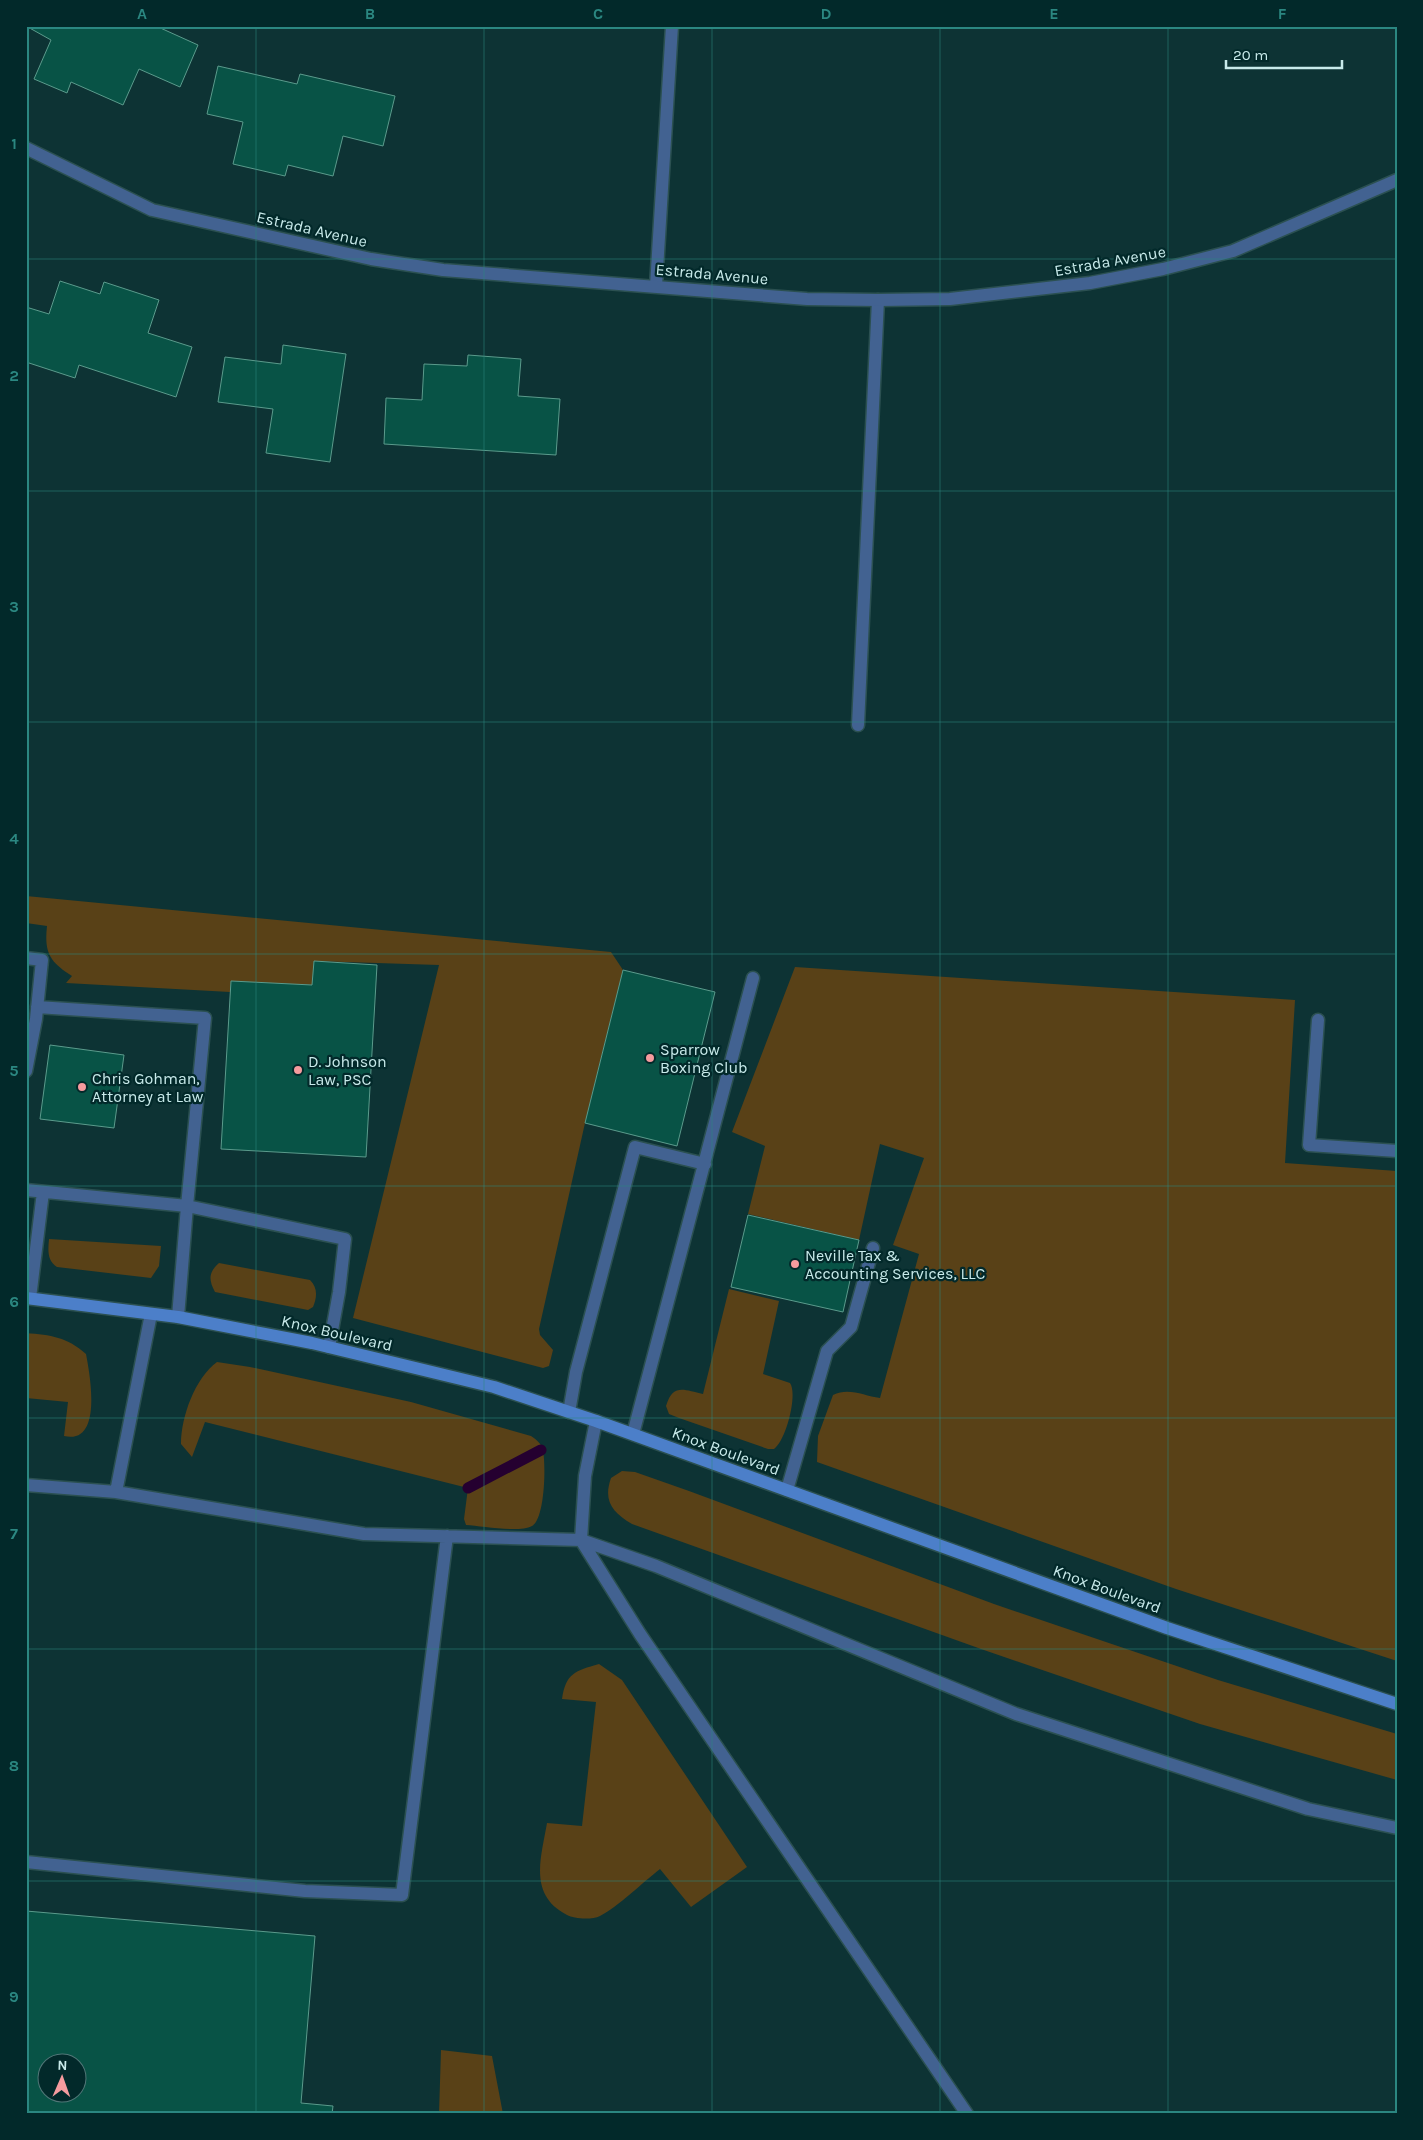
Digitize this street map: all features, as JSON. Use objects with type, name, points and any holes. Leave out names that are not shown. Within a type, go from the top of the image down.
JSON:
[{"type":"main road","name":"Knox Boulevard","points":[[28,1298],[178,1317],[329,1347],[494,1387],[633,1434],[1167,1628],[1397,1704]]},
{"type":"street","points":[[656,286],[672,26]]},
{"type":"street","name":"Estrada Avenue","points":[[26,148],[152,210],[370,260],[444,270],[807,299],[959,298],[1090,283],[1163,269],[1233,251],[1397,180]]},
{"type":"street","points":[[858,725],[878,300]]},
{"type":"street","points":[[26,958],[42,960],[37,1007],[26,1072]]},
{"type":"street","points":[[633,1434],[753,978]]},
{"type":"street","points":[[37,1007],[205,1018],[178,1317]]},
{"type":"street","points":[[1318,1020],[1309,1145],[1397,1151]]},
{"type":"street","points":[[569,1412],[576,1372],[635,1146],[705,1164]]},
{"type":"street","points":[[26,1190],[187,1206],[345,1239],[339,1292],[329,1347]]},
{"type":"street","points":[[28,1298],[43,1192]]},
{"type":"street","points":[[787,1490],[828,1351],[851,1327],[873,1248]]},
{"type":"street","points":[[116,1492],[151,1314]]},
{"type":"street","points":[[596,1421],[585,1476],[581,1540],[640,1634],[967,2114]]},
{"type":"street","points":[[26,1485],[116,1492],[364,1534],[581,1540],[656,1566],[1016,1714],[1308,1809],[1397,1828]]},
{"type":"street","points":[[26,1862],[305,1891],[402,1895],[447,1536]]},
{"type":"shaded area","points":[[26,896],[611,952],[623,970],[585,1123],[539,1329],[540,1335],[553,1350],[549,1366],[543,1368],[353,1318],[439,965],[314,961],[312,985],[231,981],[230,992],[66,983],[72,976],[58,966],[50,956],[46,935],[47,926],[26,923]]},
{"type":"shaded area","points":[[795,967],[1295,1000],[1285,1163],[1397,1171],[1397,1661],[1176,1589],[817,1462],[818,1436],[833,1395],[851,1392],[880,1398],[919,1254],[893,1245],[924,1158],[880,1144],[859,1240],[748,1214],[765,1146],[732,1132]]},
{"type":"shaded area","points":[[49,1239],[161,1246],[159,1266],[151,1278],[57,1267],[51,1262],[48,1251]]},
{"type":"shaded area","points":[[219,1263],[310,1280],[316,1293],[313,1307],[308,1310],[215,1292],[211,1283],[211,1273]]},
{"type":"shaded area","points":[[729,1289],[779,1301],[763,1374],[790,1383],[793,1397],[783,1437],[774,1449],[768,1449],[679,1418],[669,1414],[666,1406],[672,1394],[676,1391],[685,1390],[703,1394]]},
{"type":"shaded area","points":[[26,1333],[65,1340],[86,1354],[90,1377],[91,1406],[89,1420],[84,1430],[76,1436],[64,1436],[68,1402],[26,1398]]},
{"type":"shaded area","points":[[217,1362],[250,1367],[411,1402],[531,1436],[542,1446],[544,1458],[544,1491],[540,1513],[532,1526],[526,1528],[466,1525],[464,1519],[468,1488],[205,1422],[192,1457],[181,1444],[187,1410],[202,1378]]},
{"type":"shaded area","points":[[622,1471],[635,1472],[689,1491],[994,1604],[1218,1680],[1397,1734],[1397,1780],[1200,1724],[981,1649],[632,1524],[614,1510],[609,1499],[608,1493],[611,1478]]},
{"type":"shaded area","points":[[599,1664],[622,1680],[747,1867],[691,1907],[660,1869],[615,1906],[600,1916],[592,1918],[578,1918],[567,1915],[555,1907],[547,1897],[542,1886],[540,1862],[547,1823],[582,1826],[596,1702],[562,1699],[564,1690],[569,1678],[573,1674]]},
{"type":"shaded area","points":[[441,2050],[492,2056],[503,2114],[439,2114]]},
{"type":"building","points":[[26,26],[156,26],[198,45],[180,87],[139,69],[123,105],[71,82],[67,93],[34,79],[51,40]]},
{"type":"building","points":[[218,66],[297,84],[300,74],[395,96],[383,146],[343,136],[333,176],[288,165],[285,176],[233,164],[243,122],[207,114]]},
{"type":"building","points":[[60,281],[100,294],[104,282],[159,300],[148,333],[192,347],[176,397],[79,365],[75,378],[26,362],[26,307],[49,314]]},
{"type":"building","points":[[283,345],[346,354],[330,462],[266,453],[273,409],[218,402],[225,357],[281,364]]},
{"type":"building","points":[[468,355],[521,359],[518,396],[560,399],[556,455],[384,444],[386,398],[422,400],[424,364],[467,366]]},
{"type":"building","name":"D. Johnson Law, PSC","points":[[314,961],[377,965],[366,1157],[221,1149],[231,981],[312,985]]},
{"type":"building","name":"Sparrow Boxing Club","points":[[623,970],[715,992],[677,1146],[585,1123]]},
{"type":"building","name":"Chris Gohman, Attorney at Law","points":[[50,1045],[124,1055],[114,1128],[40,1119]]},
{"type":"building","name":"Neville Tax & Accounting Services, LLC","points":[[748,1215],[859,1240],[843,1312],[731,1287]]},
{"type":"building","points":[[26,1911],[315,1936],[301,2103],[333,2106],[332,2114],[26,2114]]},
{"type":"waterway","points":[[468,1488],[541,1450]]},
{"type":"place","name":"Sparrow Boxing Club","points":[[650,1058]]},
{"type":"place","name":"D. Johnson Law, PSC","points":[[298,1070]]},
{"type":"place","name":"Chris Gohman, Attorney at Law","points":[[82,1087]]},
{"type":"place","name":"Neville Tax & Accounting Services, LLC","points":[[795,1264]]}]
